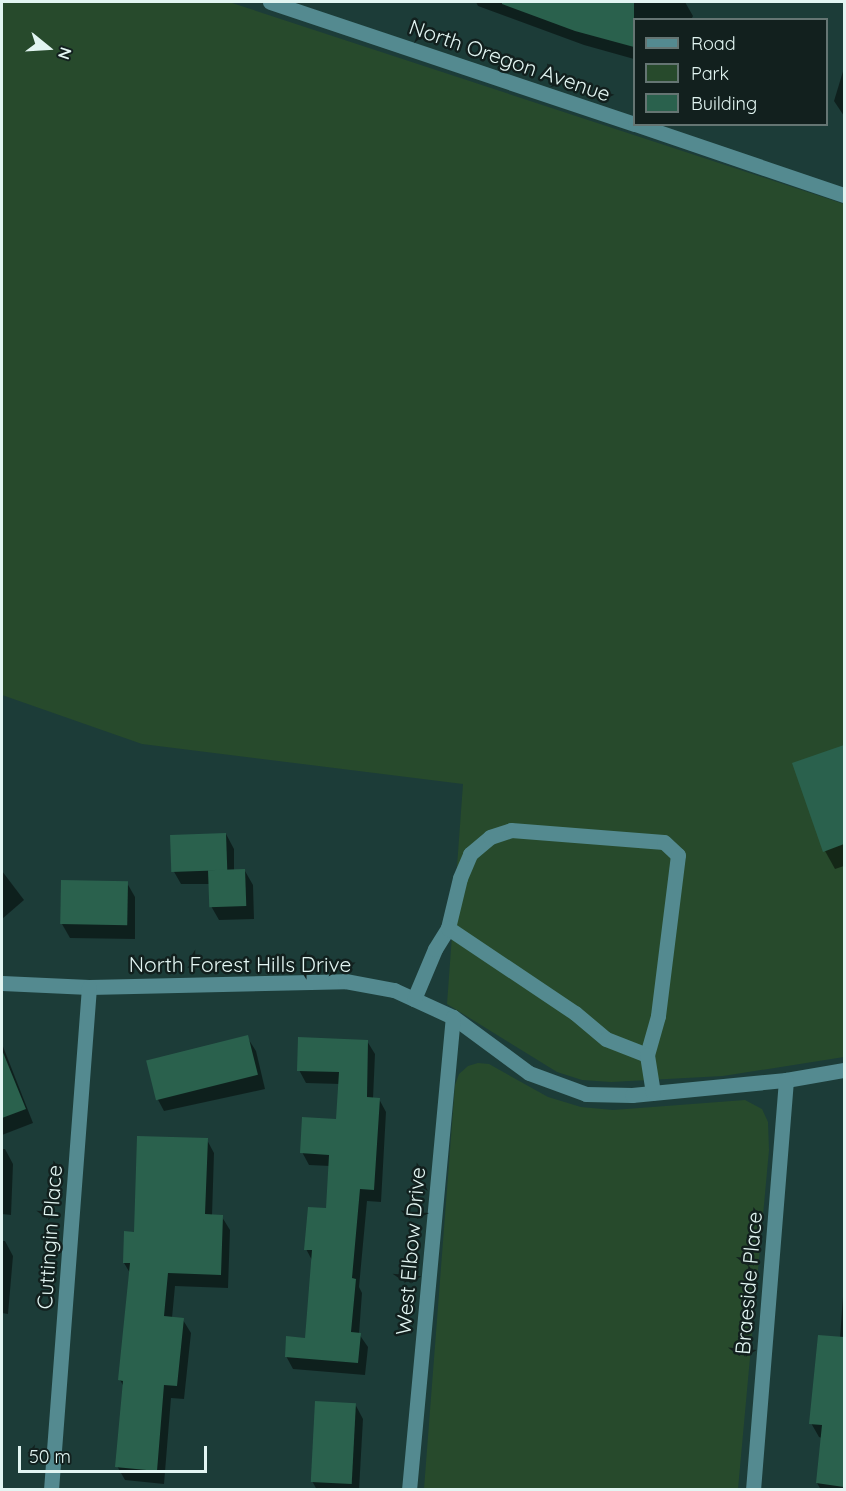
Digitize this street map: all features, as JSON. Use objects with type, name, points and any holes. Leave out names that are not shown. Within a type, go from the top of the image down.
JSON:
[{"type":"street","name":"North Oregon Avenue","points":[[270,2],[633,123]]},
{"type":"street","name":"North Oregon Avenue","points":[[641,126],[844,195]]},
{"type":"street","points":[[414,999],[435,949],[448,928],[460,878],[470,854],[490,837],[511,830],[664,842],[678,855],[658,1016],[647,1054],[653,1093]]},
{"type":"street","points":[[448,928],[575,1013],[606,1039],[647,1054]]},
{"type":"street","name":"North Forest Hills Drive","points":[[2,983],[88,987],[345,981],[394,990],[453,1017],[529,1073],[586,1094],[653,1093],[786,1080],[844,1070]]},
{"type":"street","name":"Cuttingin Place","points":[[51,1490],[88,987]]},
{"type":"street","name":"West Elbow Drive","points":[[409,1490],[453,1017]]},
{"type":"street","name":"Braeside Place","points":[[753,1490],[786,1080]]},
{"type":"green space","points":[[2,2],[229,2],[844,204],[844,1057],[723,1076],[611,1082],[582,1080],[557,1072],[447,1004],[463,784],[142,744],[2,695]]},
{"type":"green space","points":[[478,1063],[489,1064],[548,1097],[581,1107],[613,1110],[745,1100],[762,1109],[768,1122],[769,1150],[738,1489],[424,1489],[455,1085],[459,1074],[468,1066]]},
{"type":"building","points":[[502,2],[634,2],[633,47],[575,31],[502,4]]},
{"type":"building","points":[[844,745],[844,844],[823,852],[792,763]]},
{"type":"building","points":[[226,833],[227,870],[171,872],[170,835]]},
{"type":"building","points":[[245,869],[246,906],[209,907],[208,870]]},
{"type":"building","points":[[61,880],[128,881],[127,925],[60,924]]},
{"type":"building","points":[[248,1035],[258,1075],[156,1100],[146,1060]]},
{"type":"building","points":[[298,1037],[368,1040],[367,1097],[380,1098],[374,1190],[360,1189],[352,1278],[356,1279],[351,1332],[361,1333],[358,1363],[285,1357],[286,1336],[305,1338],[312,1250],[304,1250],[308,1207],[326,1208],[329,1155],[300,1153],[302,1117],[336,1119],[339,1072],[297,1071]]},
{"type":"building","points":[[2,1050],[26,1109],[2,1118]]},
{"type":"building","points":[[137,1136],[208,1138],[205,1214],[223,1215],[221,1275],[168,1273],[164,1316],[184,1318],[177,1386],[164,1385],[157,1471],[115,1467],[123,1381],[118,1380],[130,1263],[123,1263],[124,1231],[134,1232]]},
{"type":"building","points":[[818,1335],[844,1337],[844,1487],[816,1483],[822,1425],[809,1424]]},
{"type":"building","points":[[315,1401],[356,1403],[352,1484],[311,1482]]}]
